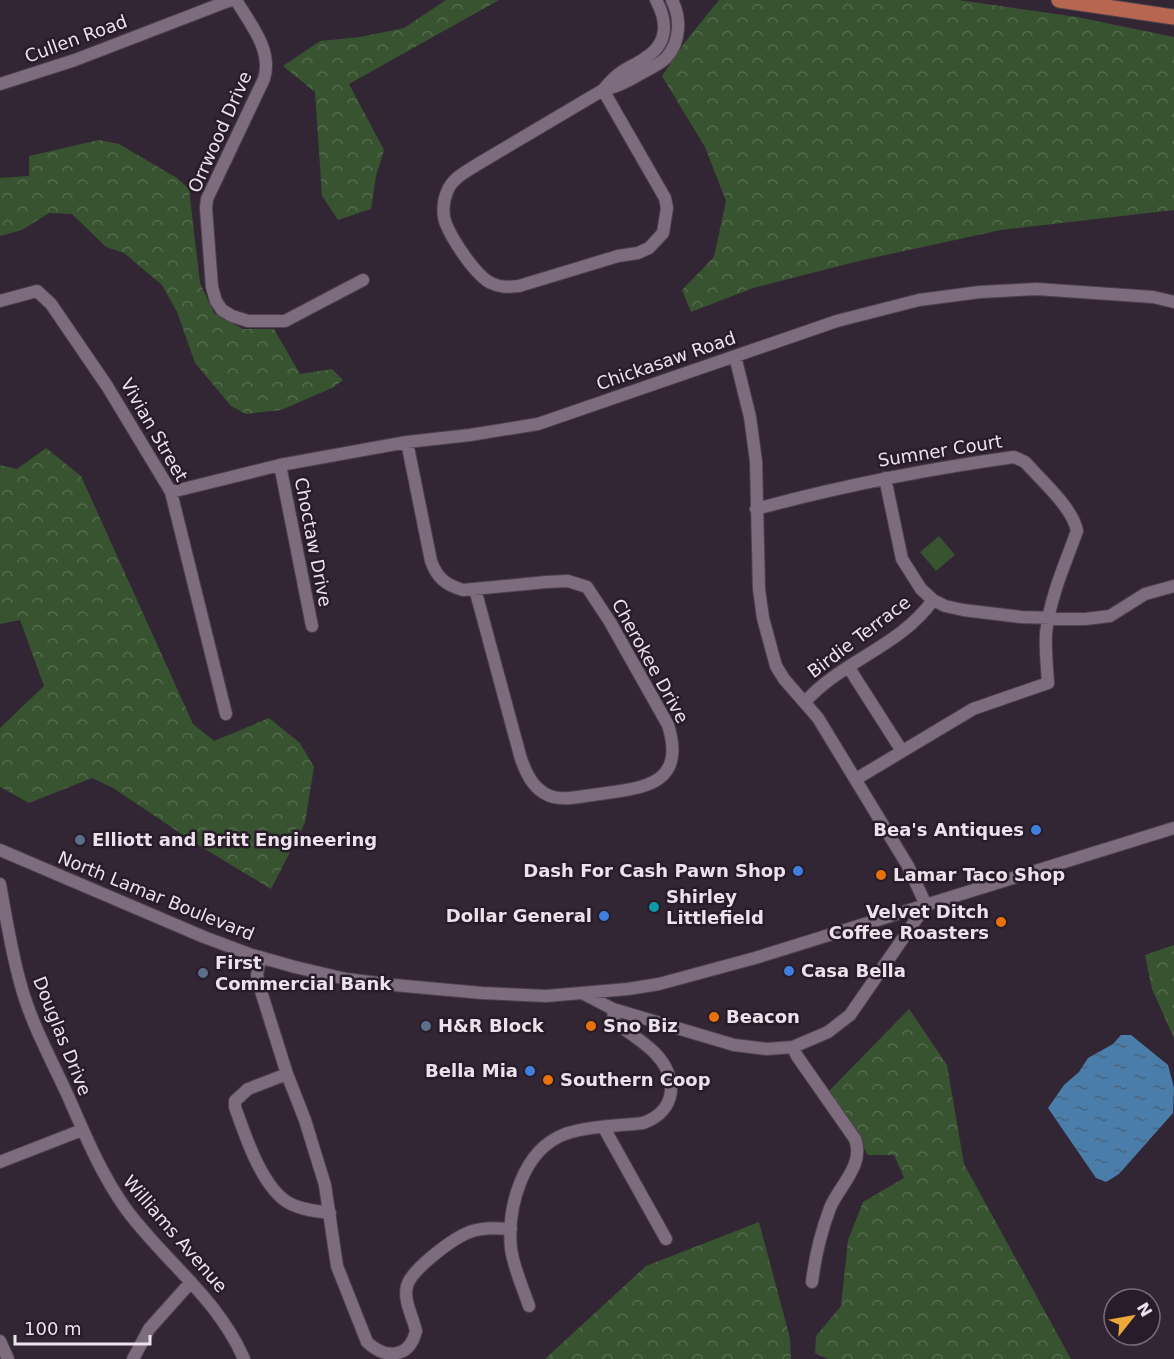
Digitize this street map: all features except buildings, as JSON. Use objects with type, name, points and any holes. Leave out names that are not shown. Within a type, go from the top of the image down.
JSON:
[{"type":"main road","points":[[1059,0],[1174,17]]},
{"type":"street","name":"Cullen Road","points":[[0,84],[75,60],[231,0]]},
{"type":"street","name":"Orrwood Drive","points":[[236,0],[261,43],[267,68],[264,79],[207,199],[212,287],[216,301],[222,310],[248,321],[285,321],[363,280]]},
{"type":"street","points":[[603,90],[665,198],[667,208],[663,234],[649,248],[638,253],[618,256],[519,286],[505,288],[492,284],[480,276],[446,224],[444,202],[450,184],[477,164],[603,90],[620,73],[657,49],[664,37],[665,25],[662,11],[656,0]]},
{"type":"street","points":[[603,90],[618,87],[665,59],[672,49],[678,24],[678,12],[672,0]]},
{"type":"street","name":"Chickasaw Road","points":[[171,492],[280,465],[407,442],[538,424],[837,321],[919,300],[980,292],[1037,289],[1153,297],[1174,302]]},
{"type":"street","name":"Vivian Street","points":[[0,301],[37,291],[51,304],[107,386],[171,492],[226,714]]},
{"type":"street","points":[[583,994],[613,1010],[734,1045],[767,1049],[793,1047],[828,1032],[850,1015],[926,905],[908,866],[818,718],[784,679],[776,666],[759,589],[756,461],[750,417],[735,356]]},
{"type":"street","name":"Cherokee Drive","points":[[407,442],[431,561],[436,573],[450,586],[463,590],[559,581],[576,582],[586,587],[610,622],[668,725],[673,742],[673,753],[662,777],[653,784],[634,789],[560,799],[536,787],[528,776],[521,759],[475,589]]},
{"type":"street","name":"Sumner Court","points":[[756,509],[809,494],[885,478],[1014,457],[1025,462],[1071,514],[1077,531],[1057,583],[1048,617],[1046,650],[1048,684],[973,709],[902,751]]},
{"type":"street","name":"Choctaw Drive","points":[[280,465],[312,626]]},
{"type":"street","points":[[885,478],[902,559],[916,582],[933,600],[963,610],[1021,617],[1085,619],[1110,616],[1145,594],[1174,586]]},
{"type":"street","name":"Birdie Terrace","points":[[805,702],[814,693],[916,621],[933,600]]},
{"type":"street","points":[[849,668],[902,751],[856,779]]},
{"type":"street","name":"North Lamar Boulevard","points":[[1,854],[204,937],[260,957],[346,979],[535,996],[583,994],[659,984],[753,958],[1174,828]]},
{"type":"street","name":"Douglas Drive","points":[[0,884],[20,984],[82,1130]]},
{"type":"street","points":[[260,957],[257,975],[287,1074],[315,1148],[326,1185],[338,1266],[356,1318],[367,1342],[375,1351],[383,1354],[401,1352],[408,1348],[414,1338],[416,1331],[406,1293],[410,1279],[416,1270],[465,1234],[486,1228],[511,1229]]},
{"type":"street","points":[[529,1306],[515,1267],[511,1229],[514,1199],[523,1175],[539,1152],[562,1135],[579,1130],[652,1120],[660,1115],[671,1097],[669,1075],[664,1065],[646,1044],[614,1022],[613,1010]]},
{"type":"street","points":[[793,1047],[855,1139],[858,1151],[855,1164],[831,1206],[816,1256],[812,1282]]},
{"type":"street","points":[[287,1074],[248,1089],[235,1101],[235,1107],[261,1171],[276,1190],[288,1203],[330,1213]]},
{"type":"street","points":[[604,1128],[666,1239]]},
{"type":"street","points":[[0,1162],[82,1130]]},
{"type":"street","name":"Williams Avenue","points":[[82,1130],[105,1179],[128,1212],[216,1308],[235,1338],[244,1359]]},
{"type":"street","points":[[132,1359],[149,1329],[191,1282]]},
{"type":"street","points":[[0,1341],[8,1359]]},
{"type":"green space","points":[[446,0],[499,0],[349,84],[384,150],[376,176],[371,209],[338,220],[322,196],[315,92],[283,66],[320,41],[360,37],[404,28]]},
{"type":"green space","points":[[719,0],[958,0],[1077,17],[1174,37],[1174,210],[1001,230],[863,260],[753,288],[691,312],[682,290],[714,257],[726,201],[705,147],[662,76],[685,42]]},
{"type":"green space","points":[[99,140],[119,144],[177,178],[189,189],[200,283],[214,313],[243,329],[274,329],[300,374],[332,369],[343,380],[332,388],[281,410],[246,414],[231,406],[195,363],[177,312],[162,285],[124,253],[106,247],[72,214],[49,213],[22,230],[0,236],[0,178],[29,176],[29,156]]},
{"type":"green space","points":[[46,448],[81,476],[193,724],[214,741],[269,718],[300,743],[314,767],[305,823],[271,889],[195,843],[113,788],[92,778],[29,803],[0,787],[0,728],[44,686],[20,620],[0,624],[0,465],[17,469]]},
{"type":"green space","points":[[939,536],[955,555],[936,571],[920,552]]},
{"type":"green space","points":[[1174,945],[1174,1038],[1152,989],[1145,955]]},
{"type":"green space","points":[[909,1009],[947,1065],[964,1164],[1071,1359],[828,1359],[815,1353],[816,1336],[841,1306],[848,1240],[863,1202],[904,1178],[894,1155],[868,1155],[829,1091]]},
{"type":"green space","points":[[759,1222],[790,1338],[791,1359],[545,1359],[646,1266]]},
{"type":"water","points":[[1121,1035],[1131,1035],[1168,1065],[1174,1088],[1173,1113],[1119,1174],[1106,1182],[1096,1178],[1048,1108],[1064,1085],[1079,1072],[1088,1058],[1113,1044]]},
{"type":"place","name":"Bea's Antiques","points":[[1036,830]]},
{"type":"place","name":"Elliott and Britt Engineering","points":[[80,840]]},
{"type":"place","name":"Dash For Cash Pawn Shop","points":[[798,871]]},
{"type":"place","name":"Lamar Taco Shop","points":[[881,875]]},
{"type":"place","name":"Shirley Littlefield","points":[[654,907]]},
{"type":"place","name":"Dollar General","points":[[604,916]]},
{"type":"place","name":"Velvet Ditch Coffee Roasters","points":[[1001,922]]},
{"type":"place","name":"Casa Bella","points":[[789,971]]},
{"type":"place","name":"First Commercial Bank","points":[[203,973]]},
{"type":"place","name":"Beacon","points":[[714,1017]]},
{"type":"place","name":"H&R Block","points":[[426,1026]]},
{"type":"place","name":"Sno Biz","points":[[591,1026]]},
{"type":"place","name":"Bella Mia","points":[[530,1071]]},
{"type":"place","name":"Southern Coop","points":[[548,1080]]}]
